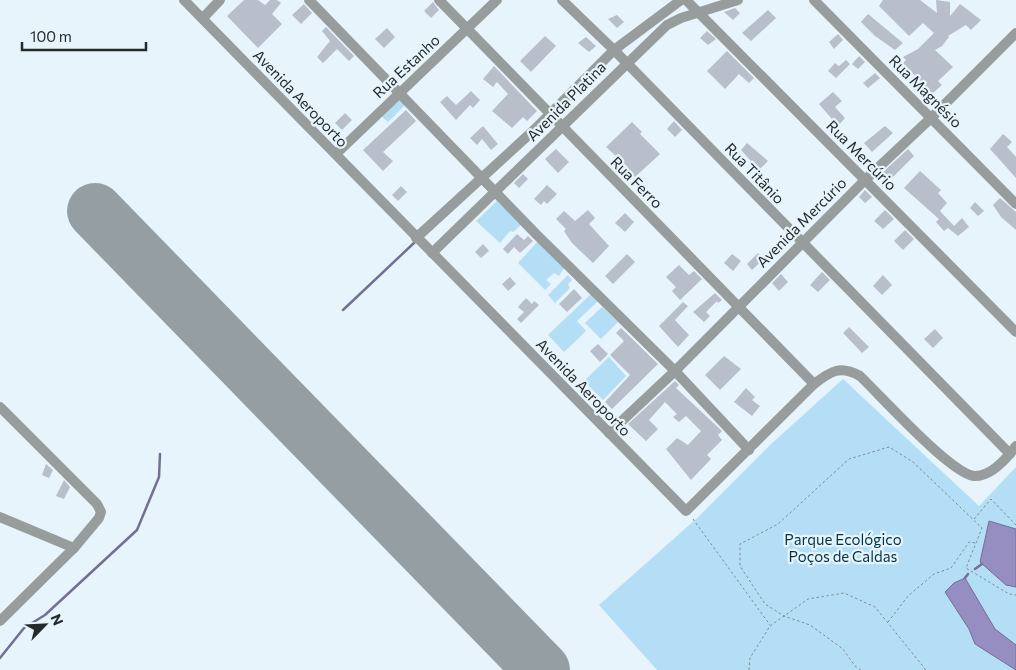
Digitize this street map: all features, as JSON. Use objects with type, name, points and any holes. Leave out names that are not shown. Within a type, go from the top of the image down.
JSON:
[{"type":"street","name":"Avenida Aeroporto","points":[[184,0],[686,511]]},
{"type":"street","points":[[203,18],[220,0]]},
{"type":"street","points":[[309,0],[496,192],[675,371],[749,450]]},
{"type":"street","name":"Rua Ferro","points":[[439,0],[814,384]]},
{"type":"street","name":"Rua Estanho","points":[[336,154],[497,0]]},
{"type":"street","name":"Rua Titânio","points":[[562,0],[614,50],[803,244],[1013,450]]},
{"type":"street","name":"Avenida Platina","points":[[416,238],[483,177],[614,50],[681,0]]},
{"type":"street","name":"Rua Mercúrio","points":[[686,0],[1016,332]]},
{"type":"street","name":"Avenida Platina","points":[[432,253],[666,25],[738,0]]},
{"type":"street","name":"Rua Magnésio","points":[[814,0],[1016,204]]},
{"type":"street","name":"Avenida Mercúrio","points":[[609,433],[675,371],[865,180],[932,118],[1016,33]]},
{"type":"street","points":[[686,511],[814,384],[828,374],[848,369],[860,376],[956,468],[975,476],[986,474],[1013,450]]},
{"type":"street","points":[[0,407],[100,508],[99,518],[74,548],[0,621]]},
{"type":"street","points":[[0,517],[74,548]]},
{"type":"path","points":[[861,670],[855,666],[843,649],[810,624],[784,616],[765,604],[740,566],[740,544],[778,524],[849,459],[889,447],[913,462],[982,528],[966,568],[1009,594],[1016,594]]},
{"type":"path","points":[[973,519],[991,499],[1016,525]]},
{"type":"path","points":[[686,511],[770,626]]},
{"type":"path","points":[[888,623],[908,596],[934,574],[951,568],[969,542],[976,543]]},
{"type":"path","points":[[749,670],[750,658],[770,626],[808,599],[844,593],[875,607],[926,670]]},
{"type":"green space","points":[[400,98],[405,105],[388,122],[381,116]]},
{"type":"green space","points":[[497,201],[521,225],[513,232],[510,231],[500,243],[476,221]]},
{"type":"green space","points":[[538,241],[564,268],[559,276],[554,273],[546,280],[551,284],[545,290],[518,263]]},
{"type":"green space","points":[[568,275],[572,280],[568,284],[570,288],[555,303],[548,295]]},
{"type":"green space","points":[[591,294],[598,301],[577,321],[586,331],[564,352],[548,335]]},
{"type":"green space","points":[[602,307],[618,322],[601,339],[585,323]]},
{"type":"green space","points":[[609,357],[626,376],[603,400],[584,381]]},
{"type":"green space","name":"Parque Ecológico Poços de Caldas","points":[[843,379],[979,506],[1016,467],[1016,670],[657,670],[599,605],[695,520],[770,445]]},
{"type":"shaded area","points":[[989,521],[1016,529],[1016,587],[1006,585],[980,562]]},
{"type":"shaded area","points":[[965,578],[995,629],[1016,645],[1016,670],[975,644],[969,629],[945,592],[954,583]]},
{"type":"building","points":[[244,0],[258,0],[265,5],[270,0],[277,0],[281,3],[272,14],[282,24],[258,48],[227,16]]},
{"type":"building","points":[[883,0],[920,0],[937,13],[936,0],[950,2],[950,16],[960,4],[981,20],[971,30],[966,25],[948,36],[942,46],[935,50],[953,67],[938,81],[942,85],[932,94],[903,63],[906,60],[903,57],[918,49],[934,33],[923,23],[909,36],[879,6]]},
{"type":"building","points":[[433,2],[439,10],[431,18],[424,11]]},
{"type":"building","points":[[304,4],[312,13],[301,24],[292,15]]},
{"type":"building","points":[[735,8],[740,13],[733,20],[724,12]]},
{"type":"building","points":[[768,10],[776,18],[751,41],[742,33]]},
{"type":"building","points":[[868,14],[903,43],[895,50],[875,36],[861,22]]},
{"type":"building","points":[[617,15],[624,22],[617,28],[608,19]]},
{"type":"building","points":[[326,27],[354,56],[349,61],[337,49],[323,63],[317,57],[330,41],[322,31]]},
{"type":"building","points":[[387,28],[395,37],[384,48],[375,39]]},
{"type":"building","points":[[707,31],[716,39],[708,45],[700,38]]},
{"type":"building","points":[[838,34],[843,40],[834,49],[829,42]]},
{"type":"building","points":[[545,36],[556,46],[531,72],[520,61]]},
{"type":"building","points":[[586,37],[596,46],[589,52],[578,43]]},
{"type":"building","points":[[727,51],[754,78],[749,83],[739,74],[725,89],[707,71]]},
{"type":"building","points":[[859,56],[865,62],[858,69],[852,64]]},
{"type":"building","points":[[846,60],[850,64],[836,78],[828,71],[835,63],[839,66]]},
{"type":"building","points":[[494,66],[537,111],[527,121],[523,117],[512,128],[492,111],[508,94],[497,82],[493,87],[483,79]]},
{"type":"building","points":[[875,73],[880,78],[868,88],[863,83]]},
{"type":"building","points":[[471,91],[480,100],[473,108],[470,105],[456,120],[440,102],[447,96],[456,105]]},
{"type":"building","points":[[833,92],[842,101],[835,107],[845,118],[838,126],[819,104]]},
{"type":"building","points":[[406,110],[416,121],[383,152],[393,161],[383,171],[363,150]]},
{"type":"building","points":[[345,113],[352,120],[342,130],[335,123]]},
{"type":"building","points":[[674,121],[682,130],[675,137],[667,129]]},
{"type":"building","points":[[632,122],[642,132],[640,134],[660,154],[635,177],[628,167],[606,147]]},
{"type":"building","points":[[483,126],[498,144],[491,150],[482,139],[477,145],[470,138]]},
{"type":"building","points":[[885,126],[893,133],[872,152],[864,143]]},
{"type":"building","points":[[1003,134],[1012,142],[1007,147],[1016,157],[1016,178],[990,149]]},
{"type":"building","points":[[747,143],[768,161],[759,170],[741,150]]},
{"type":"building","points":[[556,149],[569,162],[558,173],[545,159]]},
{"type":"building","points":[[908,149],[914,156],[891,179],[883,172]]},
{"type":"building","points":[[920,171],[941,190],[938,193],[947,203],[940,211],[954,226],[962,218],[969,227],[958,236],[948,228],[944,231],[936,222],[939,219],[904,188]]},
{"type":"building","points":[[523,174],[528,179],[519,188],[514,183]]},
{"type":"building","points":[[547,185],[557,194],[547,204],[544,201],[541,205],[534,199]]},
{"type":"building","points":[[401,186],[407,192],[398,201],[392,195]]},
{"type":"building","points":[[865,190],[872,197],[865,203],[859,197]]},
{"type":"building","points":[[1000,198],[1016,212],[1016,230],[1001,217],[993,205]]},
{"type":"building","points":[[975,202],[984,211],[978,216],[970,208]]},
{"type":"building","points":[[588,210],[595,218],[589,224],[609,246],[593,263],[572,243],[564,231],[566,229],[556,219],[564,211],[575,221]]},
{"type":"building","points":[[885,210],[894,219],[883,229],[874,221]]},
{"type":"building","points":[[625,213],[634,222],[625,232],[615,223]]},
{"type":"building","points":[[905,230],[914,239],[903,250],[894,241]]},
{"type":"building","points":[[517,234],[524,240],[528,236],[533,241],[520,253],[514,247],[508,254],[503,249]]},
{"type":"building","points":[[483,244],[489,251],[481,258],[475,252]]},
{"type":"building","points":[[758,253],[764,259],[752,270],[747,264]]},
{"type":"building","points":[[627,254],[635,262],[613,284],[605,276]]},
{"type":"building","points":[[732,254],[741,261],[733,271],[724,263]]},
{"type":"building","points":[[679,265],[689,275],[694,271],[702,279],[680,300],[672,291],[676,287],[666,277]]},
{"type":"building","points":[[822,272],[830,280],[818,292],[810,285]]},
{"type":"building","points":[[781,274],[788,282],[779,291],[772,283]]},
{"type":"building","points":[[883,275],[892,285],[882,295],[873,286]]},
{"type":"building","points":[[510,277],[516,284],[508,291],[502,284]]},
{"type":"building","points":[[574,289],[582,298],[567,312],[559,304]]},
{"type":"building","points":[[715,293],[722,300],[718,303],[717,301],[706,312],[710,316],[704,322],[693,312]]},
{"type":"building","points":[[526,298],[532,304],[534,301],[539,305],[521,323],[517,319],[524,312],[518,307]]},
{"type":"building","points":[[683,302],[688,306],[675,320],[689,335],[678,347],[659,326]]},
{"type":"building","points":[[849,327],[869,347],[862,353],[843,333]]},
{"type":"building","points":[[621,328],[658,364],[612,409],[605,402],[630,375],[610,355],[624,341],[616,333]]},
{"type":"building","points":[[935,329],[943,338],[933,348],[924,339]]},
{"type":"building","points":[[598,344],[608,354],[600,362],[590,351]]},
{"type":"building","points":[[724,356],[741,369],[720,390],[705,375]]},
{"type":"building","points":[[675,381],[679,385],[676,388],[722,431],[718,435],[722,440],[707,455],[711,459],[691,480],[666,449],[677,438],[688,445],[701,431],[686,416],[679,422],[673,417],[677,414],[665,402],[649,420],[658,429],[646,441],[628,424]]},
{"type":"building","points":[[746,388],[755,397],[752,400],[760,406],[752,416],[734,402]]},
{"type":"building","points":[[46,464],[53,470],[49,478],[42,475]]},
{"type":"building","points":[[64,480],[70,487],[64,499],[56,496]]},
{"type":"waterway","points":[[343,310],[415,242]]},
{"type":"waterway","points":[[0,658],[24,628],[45,615],[137,530],[159,477],[160,454]]},
{"type":"waterway","points":[[975,569],[982,564]]},
{"type":"waterway","points":[[965,578],[968,574]]},
{"type":"runway","points":[[95,211],[542,670]]}]
